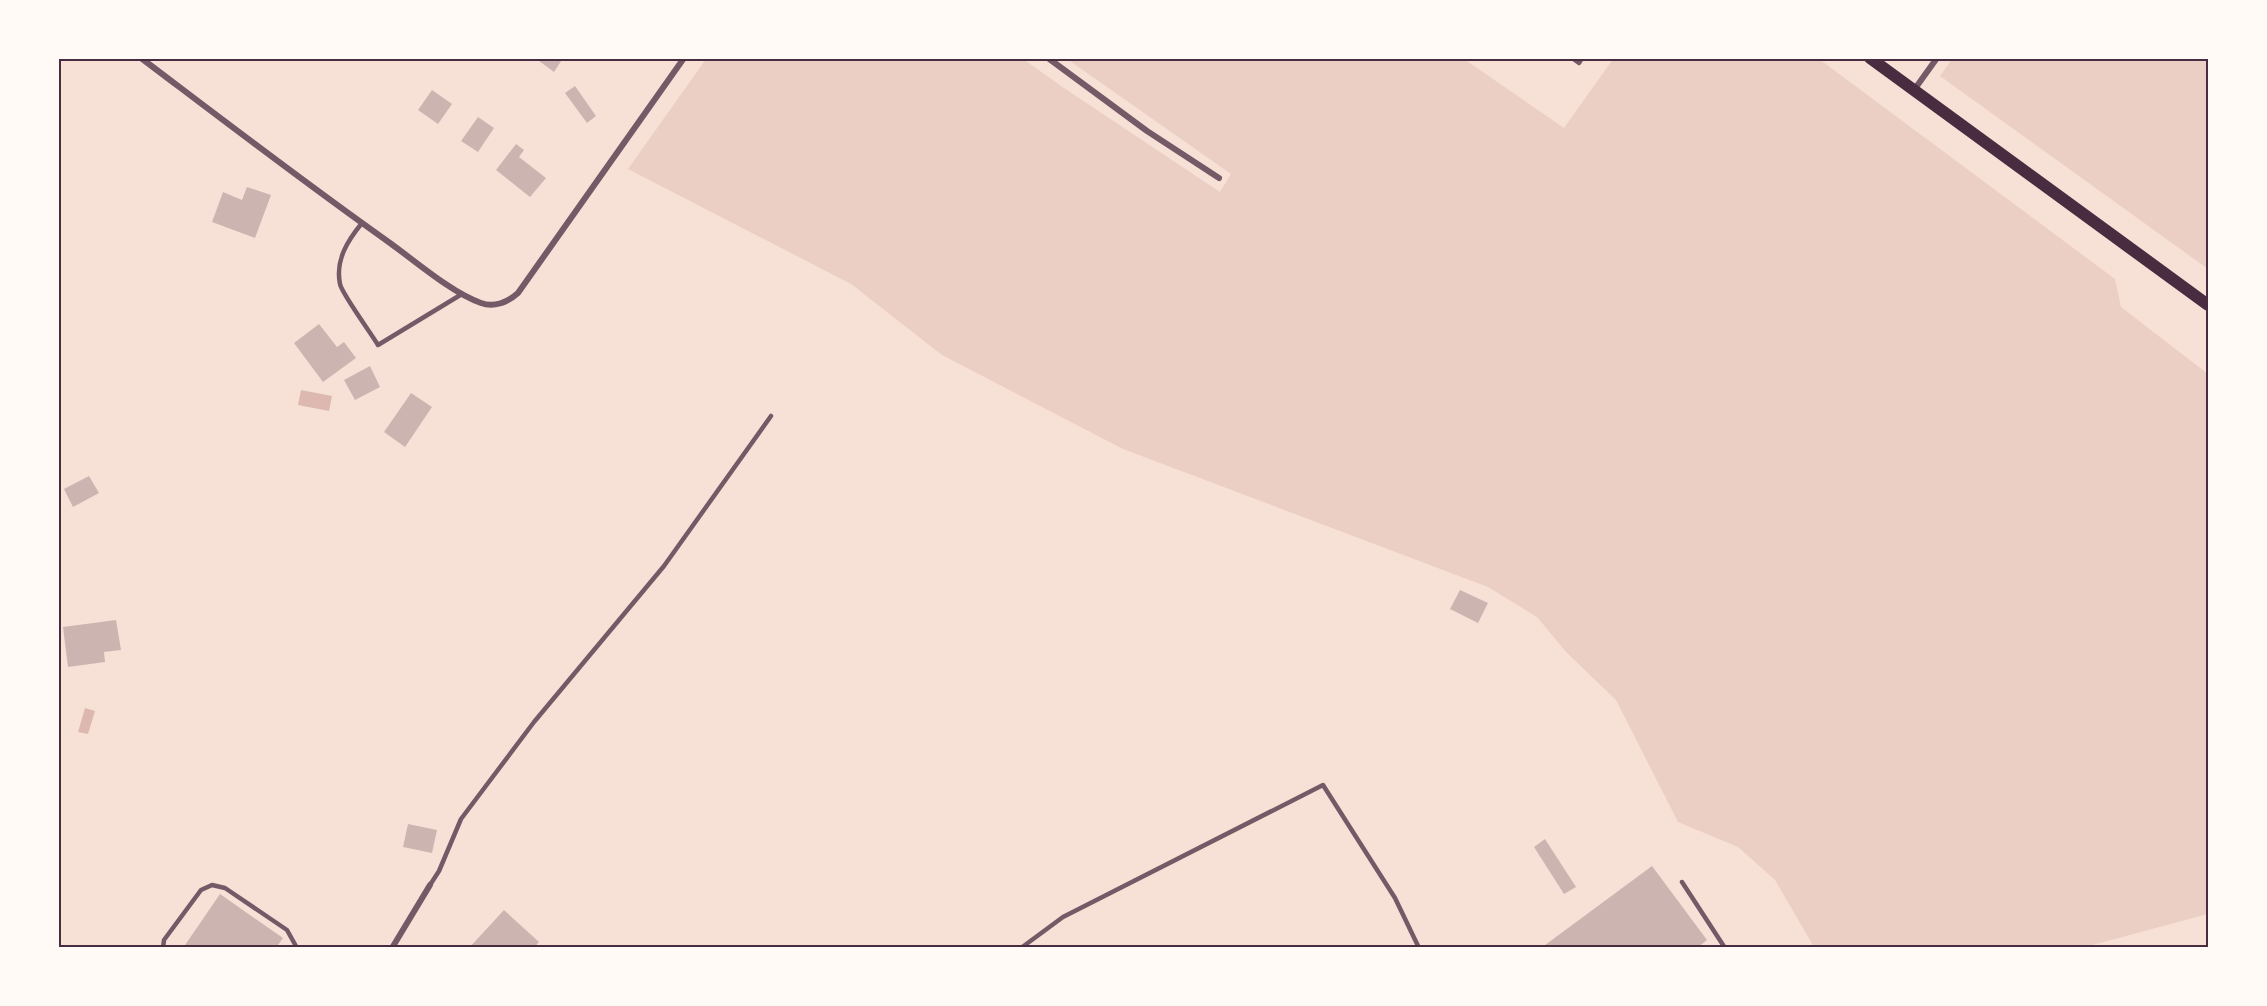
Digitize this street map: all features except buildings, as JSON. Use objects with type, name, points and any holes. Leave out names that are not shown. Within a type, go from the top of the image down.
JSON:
[{"type":"main road","points":[[1870,58],[2208,305]]},
{"type":"street","points":[[141,58],[362,223],[462,294],[483,304],[500,304],[511,299],[518,292],[684,58]]},
{"type":"street","points":[[1048,58],[1148,131],[1219,178]]},
{"type":"street","points":[[1914,90],[1937,58]]},
{"type":"street","points":[[392,948],[430,885]]},
{"type":"lane","points":[[1572,58],[1579,63],[1582,58]]},
{"type":"lane","points":[[362,223],[348,240],[340,260],[340,285],[378,345],[462,294]]},
{"type":"lane","points":[[430,885],[439,871],[461,819],[534,722],[664,566],[771,416]]},
{"type":"lane","points":[[1021,948],[1063,917],[1323,785],[1395,898],[1419,948]]},
{"type":"lane","points":[[1682,882],[1725,948]]},
{"type":"lane","points":[[163,948],[164,940],[201,890],[212,885],[225,888],[287,930],[297,948]]},
{"type":"shaded area","points":[[706,59],[1023,59],[1220,192],[1231,174],[1067,59],[1464,59],[1564,128],[1613,59],[1819,59],[2115,279],[2121,307],[2208,374],[2208,914],[2085,947],[1814,947],[1775,880],[1738,847],[1678,822],[1616,700],[1566,652],[1537,617],[1488,587],[1123,449],[942,355],[851,284],[628,169]]},
{"type":"shaded area","points":[[1952,59],[2208,59],[2208,269],[1940,76]]},
{"type":"shaded area","points":[[301,390],[332,396],[329,411],[298,405]]},
{"type":"shaded area","points":[[85,708],[95,711],[88,734],[78,732]]}]
